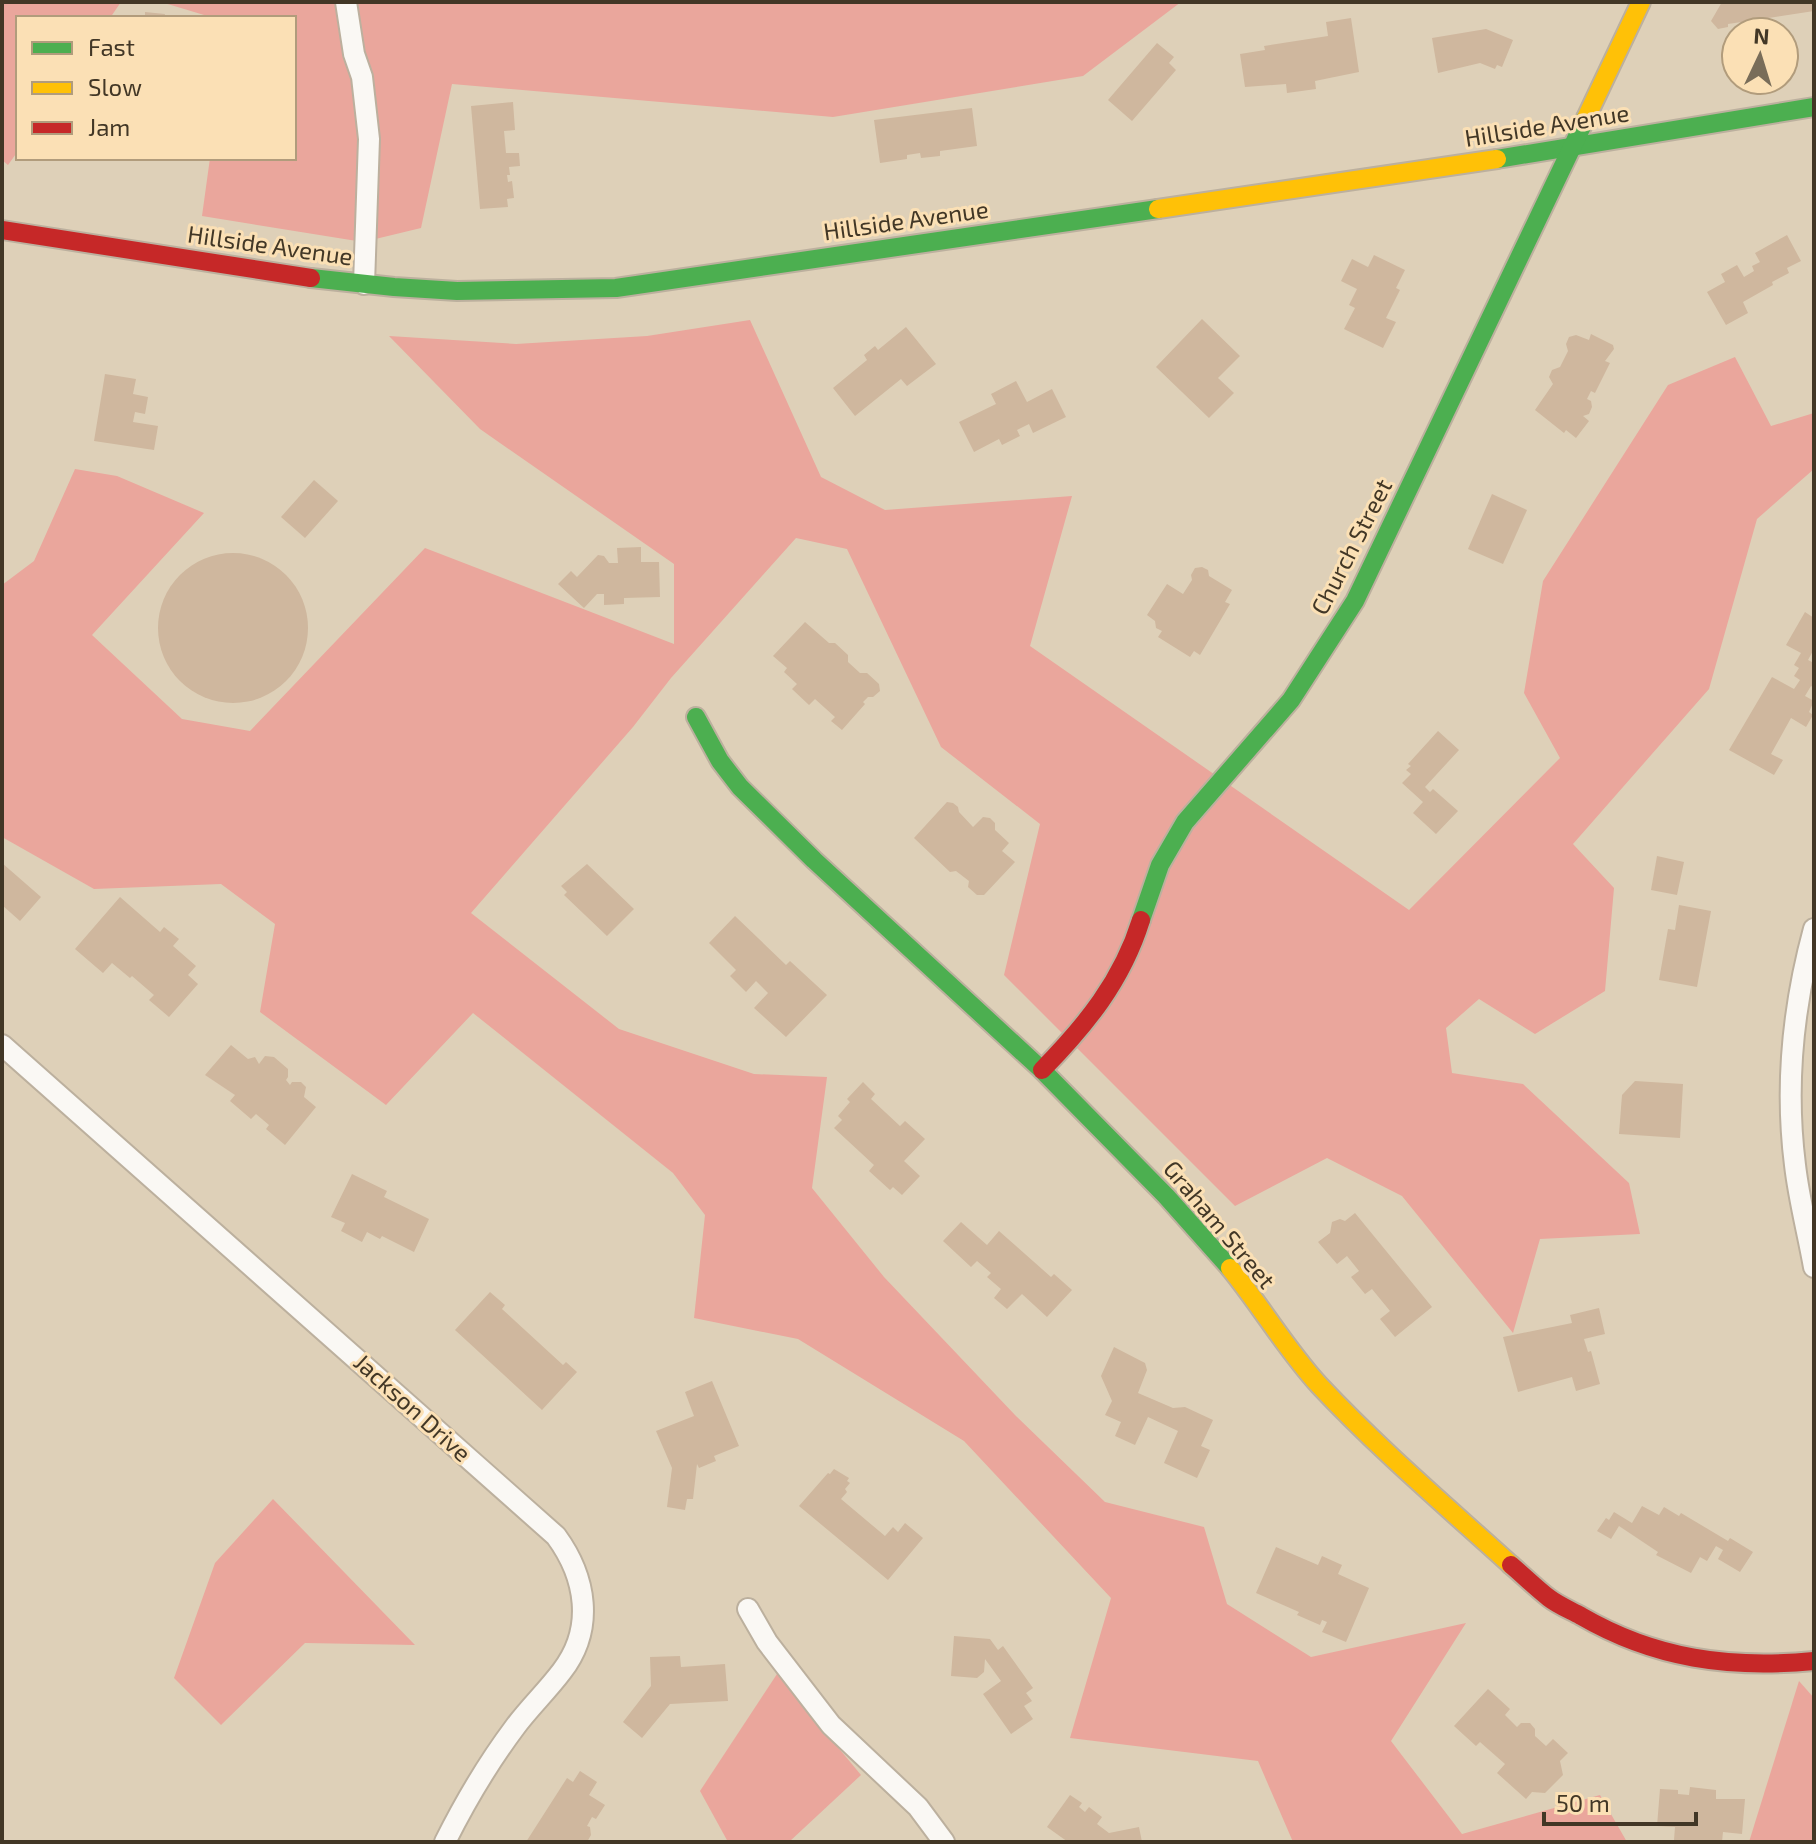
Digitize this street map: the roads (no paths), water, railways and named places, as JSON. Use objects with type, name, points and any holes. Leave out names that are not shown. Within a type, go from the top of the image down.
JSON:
[{"type":"street","points":[[346,2],[354,54],[362,77],[369,139],[364,284]]},
{"type":"street","name":"Church Street","points":[[1042,1070],[1086,1026],[1115,983],[1131,948],[1157,872],[1173,840],[1196,807],[1296,693],[1355,601],[1641,2]]},
{"type":"street","name":"Hillside Avenue","points":[[2,230],[364,284],[509,291],[616,288],[1572,148],[1814,107]]},
{"type":"street","name":"Graham Street","points":[[696,717],[720,761],[740,787],[814,860],[1042,1070],[1156,1185],[1233,1271],[1277,1335],[1319,1385],[1400,1465],[1550,1599],[1601,1628],[1643,1645],[1687,1657],[1758,1664],[1814,1661]]},
{"type":"street","points":[[1814,929],[1796,1010],[1791,1114],[1795,1166],[1814,1267]]},
{"type":"street","name":"Jackson Drive","points":[[2,1045],[556,1536],[570,1555],[580,1577],[584,1601],[576,1648],[564,1669],[491,1760],[445,1842]]},
{"type":"street","points":[[748,1609],[767,1642],[831,1725],[918,1807],[944,1842]]}]
